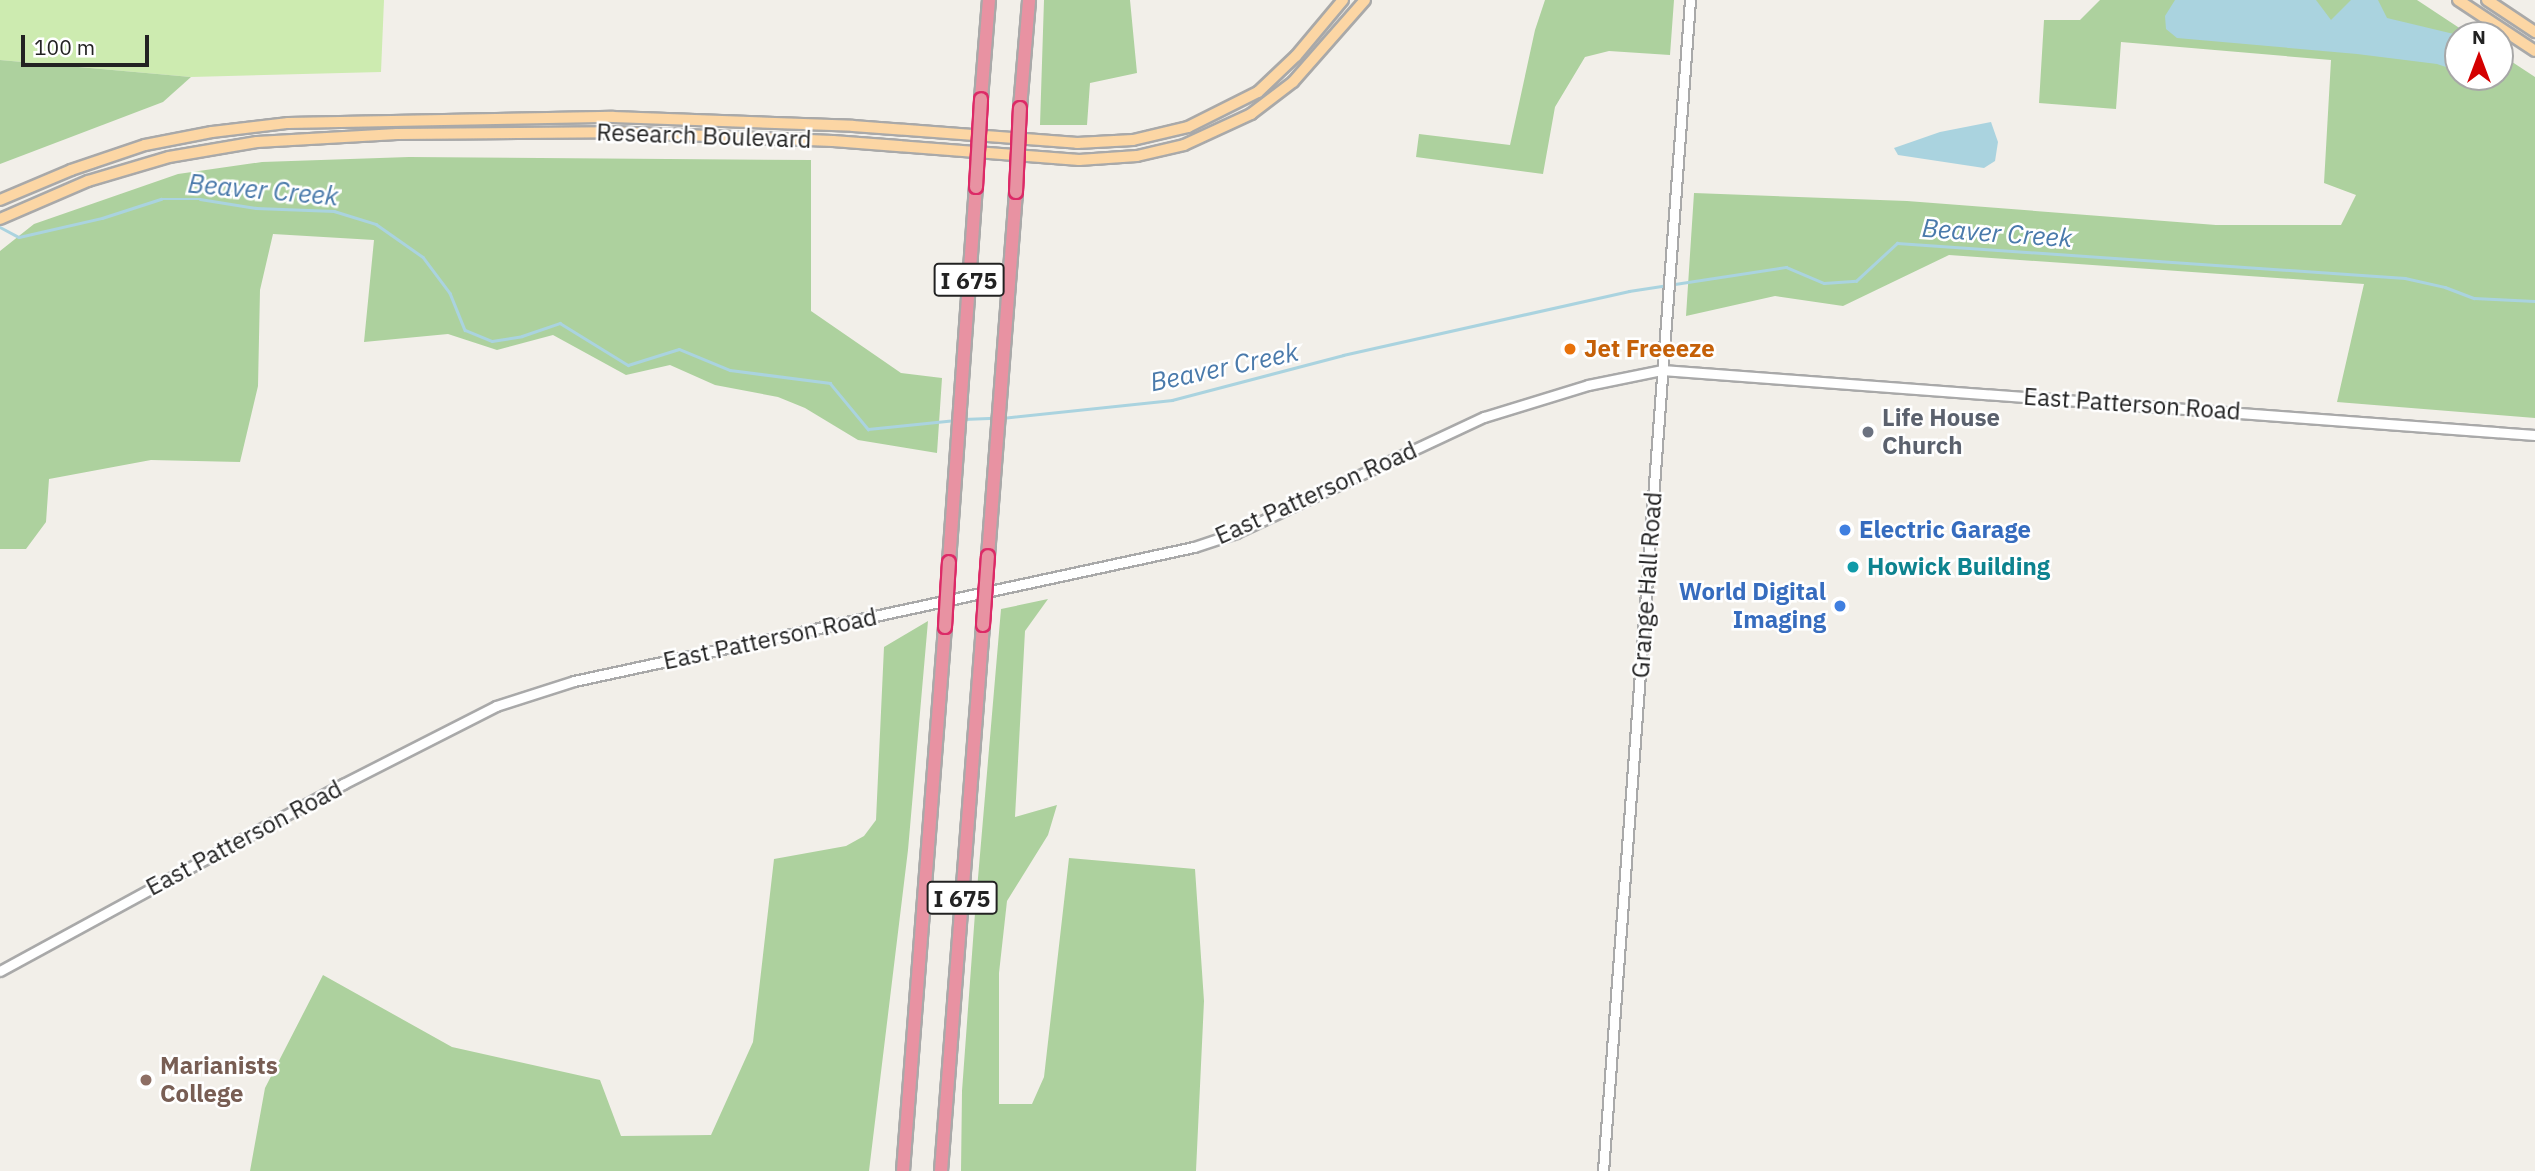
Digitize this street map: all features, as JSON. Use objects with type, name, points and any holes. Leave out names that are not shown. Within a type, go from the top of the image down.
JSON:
[{"type":"highway","name":"I 675","points":[[903,1171],[989,0]]},
{"type":"highway","name":"I 675","points":[[941,1171],[1029,0]]},
{"type":"main road","name":"Research Boulevard","points":[[2,199],[71,170],[145,145],[212,132],[288,122],[613,117],[853,126],[1077,143],[1133,140],[1188,127],[1258,92],[1296,56],[1343,0]]},
{"type":"main road","name":"Research Boulevard","points":[[0,219],[88,181],[169,157],[257,142],[397,134],[682,134],[833,141],[1079,160],[1137,156],[1184,145],[1251,114],[1293,82],[1365,0]]},
{"type":"main road","points":[[2458,0],[2535,51]]},
{"type":"main road","points":[[2487,0],[2535,32]]},
{"type":"street","name":"Grange Hall Road","points":[[1603,1171],[1690,0]]},
{"type":"street","name":"East Patterson Road","points":[[0,971],[449,728],[537,691],[727,647],[1194,547],[1236,533],[1484,417],[1560,392],[1662,370],[2535,435]]},
{"type":"green space","points":[[0,0],[384,0],[381,72],[191,77],[0,60]]},
{"type":"green space","points":[[1044,0],[1130,0],[1137,73],[1090,83],[1087,125],[1040,125]]},
{"type":"green space","points":[[1545,0],[1674,0],[1670,55],[1609,51],[1585,57],[1555,107],[1543,174],[1416,157],[1419,134],[1510,145],[1535,30]]},
{"type":"green space","points":[[2100,0],[2417,0],[2449,21],[2444,21],[2444,91],[2514,91],[2514,63],[2535,77],[2535,418],[2337,402],[2364,284],[1949,255],[1843,306],[1775,296],[1686,316],[1694,193],[1907,201],[2216,225],[2341,225],[2356,195],[2324,183],[2331,60],[2121,42],[2116,109],[2039,103],[2044,20],[2080,20]]},
{"type":"green space","points":[[0,60],[191,77],[163,102],[0,164]]},
{"type":"green space","points":[[409,157],[811,160],[811,311],[901,373],[942,378],[937,453],[858,440],[805,408],[778,397],[715,385],[670,365],[626,375],[553,335],[497,350],[448,334],[364,342],[374,240],[273,234],[260,290],[258,386],[240,462],[151,460],[49,479],[46,522],[26,549],[0,549],[0,251],[34,224],[178,174],[262,162]]},
{"type":"green space","points":[[1048,599],[1025,631],[1015,817],[1057,805],[1048,835],[1007,901],[999,973],[999,1104],[1032,1104],[1044,1077],[1069,858],[1195,869],[1204,1001],[1196,1171],[961,1171],[962,1091],[1001,609]]},
{"type":"green space","points":[[928,621],[908,850],[869,1171],[250,1171],[265,1088],[323,975],[452,1047],[600,1080],[621,1136],[711,1135],[753,1042],[774,859],[846,846],[864,836],[876,820],[884,647]]},
{"type":"water","points":[[2175,0],[2316,0],[2331,20],[2351,0],[2378,0],[2387,18],[2444,32],[2444,66],[2357,54],[2177,38],[2166,29],[2165,16]]},
{"type":"water","points":[[1991,122],[1998,142],[1995,161],[1984,168],[1898,155],[1894,148],[1940,132]]},
{"type":"waterway","name":"Beaver Creek","points":[[0,227],[19,237],[102,218],[161,199],[200,199],[256,208],[334,211],[376,224],[423,257],[450,293],[465,330],[492,341],[522,336],[560,323],[628,365],[679,349],[730,370],[830,383],[868,429],[956,420]]},
{"type":"waterway","name":"Beaver Creek","points":[[1002,418],[1172,400],[1343,355],[1629,291],[1786,267],[1824,283],[1856,281],[1897,243],[2405,278],[2445,287],[2474,298],[2535,301]]},
{"type":"waterway","name":"Beaver Creek","points":[[963,419],[995,418]]},
{"type":"place","name":"Jet Freeeze","points":[[1570,349]]},
{"type":"place","name":"Life House Church","points":[[1868,432]]},
{"type":"place","name":"Electric Garage","points":[[1845,530]]},
{"type":"place","name":"Howick Building","points":[[1853,567]]},
{"type":"place","name":"World Digital Imaging","points":[[1840,606]]},
{"type":"place","name":"Marianists College","points":[[146,1080]]}]
